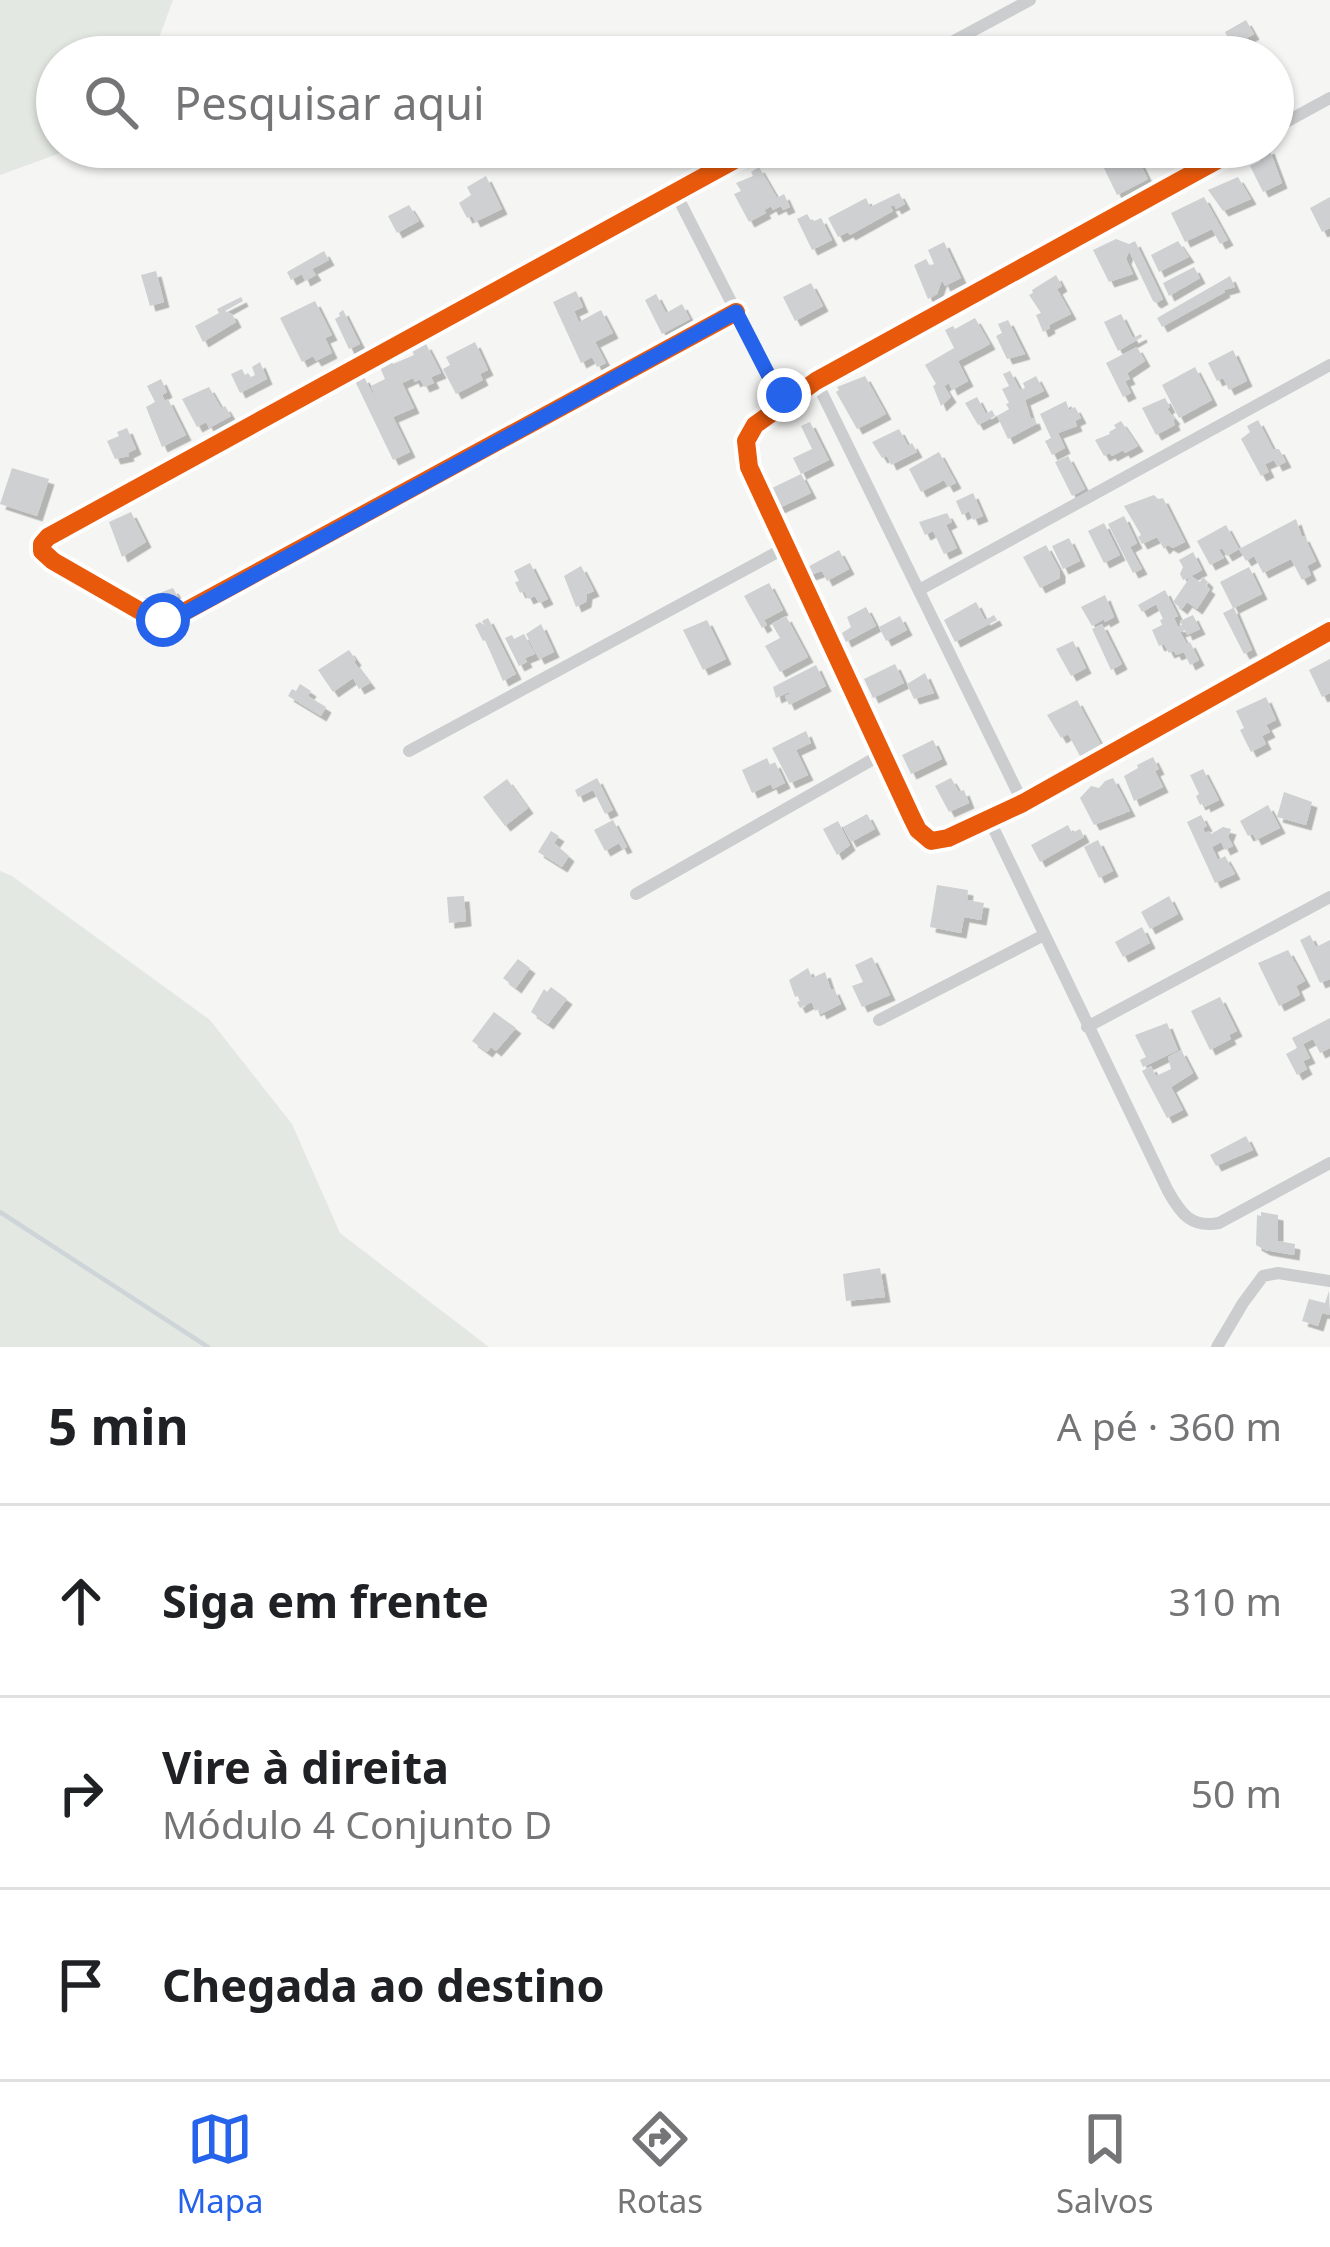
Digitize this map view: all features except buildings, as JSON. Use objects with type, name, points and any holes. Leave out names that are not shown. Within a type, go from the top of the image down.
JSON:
[{"type":"street","points":[[963,36],[1030,0]]},
{"type":"street","points":[[1294,118],[1330,98]]},
{"type":"street","points":[[719,168],[48,537],[42,546],[44,555],[154,619],[172,618],[736,312]]},
{"type":"street","points":[[1203,168],[791,397],[755,425],[746,441],[749,467],[918,830],[931,841],[948,838],[1023,803],[1330,632]]},
{"type":"street","points":[[675,192],[774,386],[791,397]]},
{"type":"street","points":[[919,590],[1330,365]]},
{"type":"street","points":[[816,381],[1023,803]]},
{"type":"street","points":[[409,751],[785,548]]},
{"type":"street","points":[[636,894],[884,753]]},
{"type":"street","points":[[989,819],[1087,1027],[1187,1219],[1205,1226],[1219,1223],[1330,1163]]},
{"type":"street","points":[[1087,1027],[1330,897]]},
{"type":"street","points":[[879,1020],[1044,935]]},
{"type":"street","points":[[1217,1347],[1263,1276],[1278,1273],[1330,1281]]},
{"type":"shaded area","points":[[0,0],[173,0],[160,36],[36,36],[36,162],[0,175]]},
{"type":"shaded area","points":[[0,871],[210,1020],[292,1124],[340,1233],[489,1347],[0,1347]]},
{"type":"waterway","points":[[0,1212],[208,1347]]},
{"type":"cycle path","points":[[720,168],[48,537],[42,551],[154,619],[173,618],[736,312]]},
{"type":"cycle path","points":[[1203,168],[816,381],[755,425],[746,441],[749,467],[912,818],[931,841],[948,838],[1023,803],[1330,631]]},
{"type":"route","points":[[163,620],[183,614],[736,312],[774,386],[784,395]]}]
